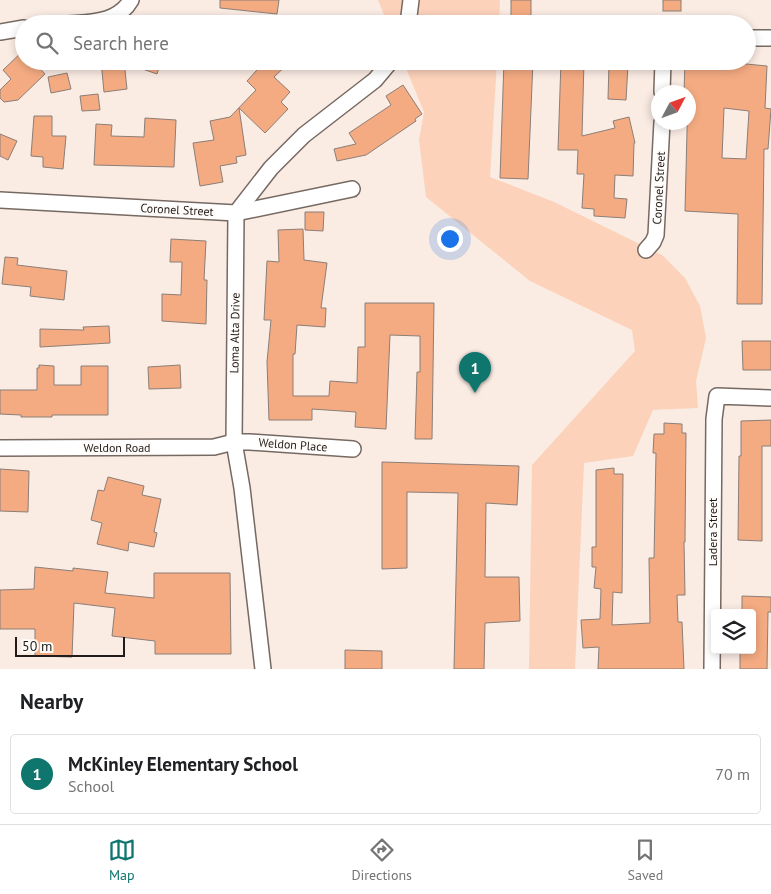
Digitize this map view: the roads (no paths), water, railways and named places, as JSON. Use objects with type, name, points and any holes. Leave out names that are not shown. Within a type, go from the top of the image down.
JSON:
[{"type":"street","points":[[115,15],[124,9],[131,0]]},
{"type":"street","points":[[409,15],[411,0]]},
{"type":"street","points":[[0,32],[15,30]]},
{"type":"street","points":[[756,38],[771,38]]},
{"type":"street","points":[[236,213],[271,168],[304,135],[375,80],[383,70]]},
{"type":"street","points":[[662,85],[663,70]]},
{"type":"street","name":"Coronel Street","points":[[646,250],[654,242],[656,235],[662,130]]},
{"type":"street","name":"Coronel Street","points":[[0,200],[236,213],[352,189]]},
{"type":"street","name":"Loma Alta Drive","points":[[236,213],[234,442],[242,488],[263,669]]},
{"type":"street","name":"Ladera Street","points":[[712,669],[714,419],[716,396],[771,398]]},
{"type":"street","name":"Weldon Road","points":[[0,448],[214,447],[234,442]]},
{"type":"street","name":"Weldon Place","points":[[234,442],[353,449]]},
{"type":"place","name":"McKinley Elementary School","points":[[475,393]]}]
